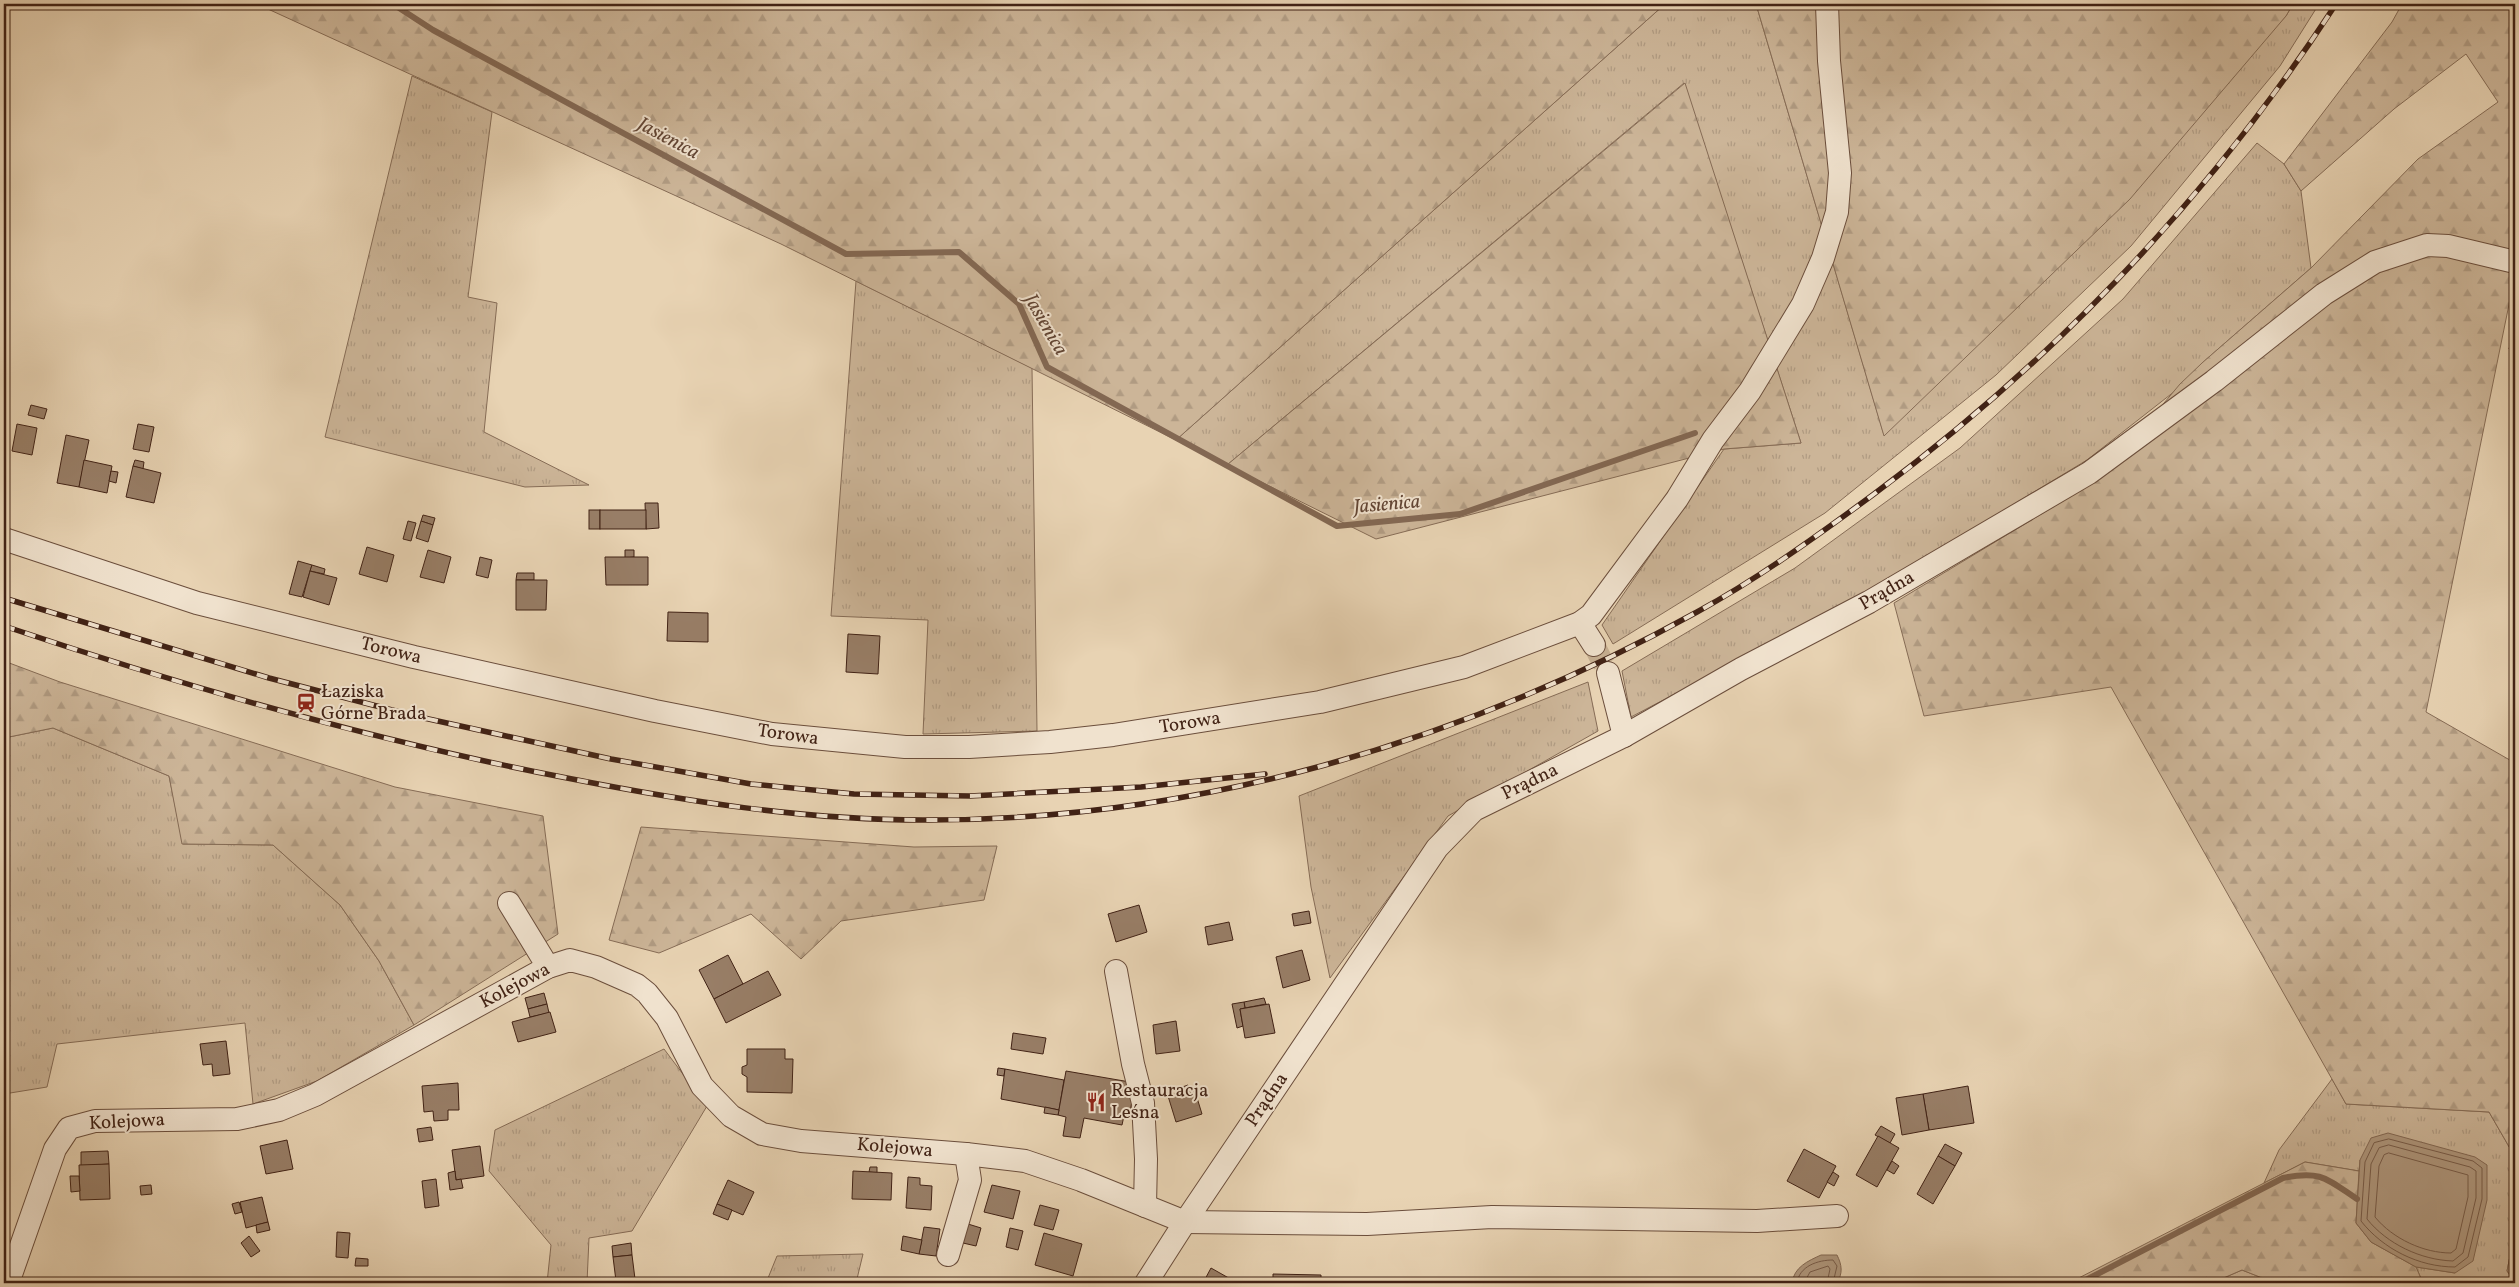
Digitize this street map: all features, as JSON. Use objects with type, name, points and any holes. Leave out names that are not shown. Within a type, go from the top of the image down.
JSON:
[{"type":"street","points":[[1594,645],[1580,623],[1590,615],[1677,500],[1712,440],[1750,391],[1803,304],[1823,258],[1837,212],[1840,173],[1829,61],[1827,4]]},
{"type":"street","name":"Prądna","points":[[1146,1283],[1185,1222],[1437,848],[1474,810],[1624,736],[1741,670],[1869,602],[2089,473],[2214,382],[2324,294],[2374,262],[2427,245],[2448,246],[2515,262]]},
{"type":"street","name":"Torowa","points":[[4,539],[197,603],[414,657],[655,711],[772,734],[905,747],[969,747],[1050,742],[1113,735],[1320,702],[1464,667],[1580,623]]},
{"type":"street","points":[[1608,674],[1624,736]]},
{"type":"street","points":[[509,903],[548,967]]},
{"type":"street","name":"Kolejowa","points":[[8,1283],[55,1149],[69,1128],[95,1121],[237,1119],[279,1110],[316,1095],[548,967],[565,961],[575,962],[620,976],[642,989],[666,1018],[702,1086],[731,1116],[762,1134],[801,1141],[966,1154],[1025,1161],[1081,1180],[1185,1222]]},
{"type":"street","points":[[1116,971],[1133,1064],[1143,1102],[1146,1159],[1145,1206]]},
{"type":"street","points":[[948,1255],[970,1180],[966,1154]]},
{"type":"street","points":[[1185,1222],[1367,1224],[1492,1217],[1757,1221],[1837,1216]]},
{"type":"green space","points":[[257,4],[1665,4],[1176,440],[781,244]]},
{"type":"green space","points":[[1665,4],[1756,4],[1884,435],[2286,16],[2293,4],[2319,4],[2280,66],[2131,246],[1996,375],[1825,513],[1613,644],[1602,625],[1724,449],[1801,443],[1684,83],[1227,465],[1176,440]]},
{"type":"green space","points":[[1756,4],[2293,4],[2286,16],[2130,199],[1884,436]]},
{"type":"green space","points":[[2402,4],[2515,4],[2515,275],[2426,712],[2515,763],[2515,1157],[2489,1112],[2346,1104],[2111,687],[1924,716],[1894,603],[2101,478],[2180,384],[2202,363],[2311,268],[2418,159],[2498,102],[2466,54],[2394,109],[2301,191],[2284,164],[2392,22]]},
{"type":"green space","points":[[412,76],[492,112],[468,297],[497,303],[484,432],[589,485],[525,487],[325,437]]},
{"type":"green space","points":[[1685,83],[1801,443],[1724,449],[1376,539],[1227,465]]},
{"type":"green space","points":[[2257,143],[2284,164],[2301,191],[2311,268],[2202,363],[2175,391],[2087,460],[1865,594],[1631,717],[1622,671],[1795,568],[1960,448],[2123,299]]},
{"type":"green space","points":[[856,281],[1032,368],[1037,731],[923,734],[928,620],[831,616]]},
{"type":"green space","points":[[4,661],[60,682],[395,787],[543,816],[558,934],[414,1025],[379,961],[340,905],[273,845],[182,844],[169,776],[53,728],[4,738]]},
{"type":"green space","points":[[1588,682],[1598,731],[1448,816],[1330,978],[1311,887],[1299,796]]},
{"type":"green space","points":[[53,728],[169,776],[183,844],[273,845],[340,905],[379,961],[414,1025],[317,1081],[253,1104],[245,1023],[57,1044],[47,1087],[4,1094],[4,738]]},
{"type":"green space","points":[[641,827],[914,847],[997,846],[984,900],[841,921],[801,959],[751,914],[659,953],[609,940]]},
{"type":"green space","points":[[664,1049],[707,1106],[632,1231],[589,1238],[587,1283],[547,1283],[551,1245],[489,1171],[495,1130]]},
{"type":"green space","points":[[2332,1079],[2346,1104],[2489,1112],[2515,1157],[2515,1231],[2507,1271],[2515,1283],[2423,1283],[2416,1267],[2455,1273],[2360,1160],[2359,1171],[2305,1162],[2264,1183],[2279,1150]]},
{"type":"green space","points":[[2305,1162],[2359,1171],[2356,1223],[2371,1242],[2416,1267],[2423,1283],[2275,1283],[2242,1270],[2212,1283],[2069,1283]]},
{"type":"green space","points":[[863,1254],[856,1283],[766,1283],[777,1256]]},
{"type":"green space","points":[[2242,1270],[2275,1283],[2212,1283]]},
{"type":"water","points":[[2388,1133],[2475,1157],[2487,1165],[2487,1200],[2473,1261],[2455,1273],[2416,1267],[2371,1242],[2356,1223],[2360,1160],[2371,1138]]},
{"type":"water","points":[[2515,1231],[2515,1281],[2507,1271]]},
{"type":"water","points":[[1821,1255],[1837,1255],[1841,1269],[1837,1283],[1792,1283],[1793,1277],[1799,1269],[1807,1262]]},
{"type":"building","points":[[2515,327],[2515,351],[2509,349]]},
{"type":"building","points":[[31,405],[47,409],[44,419],[28,415]]},
{"type":"building","points":[[17,424],[37,428],[32,455],[12,451]]},
{"type":"building","points":[[138,424],[154,427],[149,452],[133,449]]},
{"type":"building","points":[[66,435],[89,440],[79,487],[57,483]]},
{"type":"building","points":[[84,460],[112,466],[107,493],[79,487]]},
{"type":"building","points":[[135,460],[144,462],[143,469],[133,466]]},
{"type":"building","points":[[133,466],[161,473],[154,503],[126,497]]},
{"type":"building","points":[[111,471],[118,472],[116,483],[109,481]]},
{"type":"building","points":[[645,503],[658,503],[659,528],[646,529]]},
{"type":"building","points":[[589,510],[600,510],[600,529],[589,529]]},
{"type":"building","points":[[600,510],[646,510],[646,529],[600,529]]},
{"type":"building","points":[[423,515],[435,518],[433,525],[421,521]]},
{"type":"building","points":[[408,521],[416,523],[411,541],[403,539]]},
{"type":"building","points":[[421,521],[433,525],[428,542],[416,538]]},
{"type":"building","points":[[367,547],[394,555],[387,582],[359,574]]},
{"type":"building","points":[[428,550],[451,557],[444,583],[420,577]]},
{"type":"building","points":[[625,550],[634,550],[634,557],[625,558]]},
{"type":"building","points":[[480,557],[492,560],[488,578],[476,575]]},
{"type":"building","points":[[605,557],[648,557],[648,585],[606,585]]},
{"type":"building","points":[[298,561],[312,565],[302,597],[289,594]]},
{"type":"building","points":[[312,565],[325,569],[324,574],[310,571]]},
{"type":"building","points":[[310,571],[337,578],[329,605],[303,597]]},
{"type":"building","points":[[517,573],[534,573],[534,580],[516,580]]},
{"type":"building","points":[[516,580],[547,580],[546,610],[516,610]]},
{"type":"building","points":[[668,612],[708,613],[708,642],[667,641]]},
{"type":"building","points":[[848,634],[880,636],[878,674],[846,672]]},
{"type":"building","points":[[1139,905],[1147,932],[1116,942],[1108,914]]},
{"type":"building","points":[[1309,911],[1311,923],[1294,926],[1292,914]]},
{"type":"building","points":[[1229,922],[1233,940],[1208,945],[1205,927]]},
{"type":"building","points":[[1302,950],[1310,980],[1283,988],[1276,957]]},
{"type":"building","points":[[728,955],[743,984],[714,999],[699,970]]},
{"type":"building","points":[[768,971],[781,995],[726,1023],[714,999]]},
{"type":"building","points":[[544,993],[547,1004],[528,1009],[525,998]]},
{"type":"building","points":[[1264,998],[1266,1004],[1245,1008],[1244,1002]]},
{"type":"building","points":[[1244,1002],[1245,1008],[1240,1009],[1243,1026],[1237,1028],[1232,1004]]},
{"type":"building","points":[[547,1004],[549,1013],[530,1017],[528,1009]]},
{"type":"building","points":[[1269,1004],[1275,1033],[1245,1038],[1240,1009]]},
{"type":"building","points":[[550,1012],[556,1032],[518,1042],[512,1022]]},
{"type":"building","points":[[1176,1021],[1180,1051],[1156,1054],[1153,1025]]},
{"type":"building","points":[[1013,1033],[1046,1038],[1043,1054],[1011,1049]]},
{"type":"building","points":[[226,1041],[230,1074],[213,1076],[212,1064],[203,1065],[200,1044]]},
{"type":"building","points":[[747,1049],[785,1049],[785,1059],[793,1059],[792,1093],[747,1092],[747,1077],[742,1074],[742,1067],[747,1065]]},
{"type":"building","points":[[998,1068],[1005,1069],[1004,1076],[997,1075]]},
{"type":"building","points":[[1005,1069],[1064,1080],[1059,1110],[1001,1099]]},
{"type":"building","name":"Restauracja Leśna","points":[[1066,1071],[1130,1082],[1128,1094],[1133,1094],[1130,1113],[1125,1111],[1122,1125],[1084,1118],[1080,1138],[1063,1136],[1066,1117],[1058,1115]]},
{"type":"building","points":[[458,1083],[459,1110],[448,1110],[448,1120],[434,1121],[433,1111],[424,1112],[422,1086]]},
{"type":"building","points":[[1188,1085],[1189,1089],[1194,1088],[1202,1114],[1176,1122],[1168,1096],[1178,1093],[1177,1089]]},
{"type":"building","points":[[1968,1086],[1974,1123],[1929,1130],[1923,1094]]},
{"type":"building","points":[[1923,1094],[1929,1130],[1902,1135],[1896,1098]]},
{"type":"building","points":[[1045,1107],[1059,1110],[1058,1115],[1044,1113]]},
{"type":"building","points":[[1881,1126],[1895,1134],[1890,1143],[1875,1135]]},
{"type":"building","points":[[431,1127],[433,1140],[419,1142],[417,1129]]},
{"type":"building","points":[[1878,1136],[1899,1148],[1877,1187],[1856,1175]]},
{"type":"building","points":[[287,1140],[293,1169],[266,1174],[260,1146]]},
{"type":"building","points":[[1945,1144],[1962,1153],[1955,1166],[1938,1156]]},
{"type":"building","points":[[480,1146],[484,1176],[456,1180],[452,1150]]},
{"type":"building","points":[[1804,1149],[1836,1166],[1819,1198],[1787,1181]]},
{"type":"building","points":[[108,1151],[109,1164],[81,1166],[81,1152]]},
{"type":"building","points":[[1938,1156],[1955,1166],[1933,1204],[1917,1194]]},
{"type":"building","points":[[1892,1161],[1899,1166],[1894,1174],[1887,1170]]},
{"type":"building","points":[[109,1164],[110,1199],[80,1200],[79,1165]]},
{"type":"building","points":[[870,1167],[877,1167],[877,1173],[869,1172]]},
{"type":"building","points":[[455,1171],[456,1180],[461,1179],[463,1188],[450,1190],[448,1173]]},
{"type":"building","points":[[853,1171],[892,1173],[891,1200],[852,1199]]},
{"type":"building","points":[[1833,1172],[1839,1176],[1834,1186],[1827,1182]]},
{"type":"building","points":[[70,1176],[79,1176],[80,1191],[71,1192]]},
{"type":"building","points":[[908,1177],[920,1178],[920,1185],[932,1186],[931,1210],[906,1208]]},
{"type":"building","points":[[436,1179],[439,1206],[425,1208],[422,1181]]},
{"type":"building","points":[[728,1180],[754,1192],[743,1215],[717,1204]]},
{"type":"building","points":[[151,1185],[152,1194],[141,1195],[140,1186]]},
{"type":"building","points":[[992,1185],[1020,1191],[1013,1219],[984,1212]]},
{"type":"building","points":[[262,1197],[268,1222],[246,1228],[240,1202]]},
{"type":"building","points":[[239,1202],[242,1212],[235,1214],[232,1204]]},
{"type":"building","points":[[717,1204],[732,1210],[728,1220],[713,1214]]},
{"type":"building","points":[[1040,1205],[1059,1210],[1053,1230],[1034,1225]]},
{"type":"building","points":[[268,1222],[270,1230],[257,1233],[256,1225]]},
{"type":"building","points":[[968,1224],[981,1228],[976,1246],[963,1243]]},
{"type":"building","points":[[924,1227],[940,1229],[936,1256],[919,1254]]},
{"type":"building","points":[[1010,1228],[1023,1231],[1018,1250],[1006,1247]]},
{"type":"building","points":[[337,1232],[350,1233],[348,1258],[336,1257]]},
{"type":"building","points":[[1044,1233],[1082,1244],[1073,1276],[1035,1265]]},
{"type":"building","points":[[249,1236],[260,1251],[251,1257],[241,1243]]},
{"type":"building","points":[[903,1236],[922,1240],[919,1254],[901,1250]]},
{"type":"building","points":[[631,1243],[632,1255],[613,1257],[612,1246]]},
{"type":"building","points":[[632,1255],[635,1279],[616,1281],[613,1257]]},
{"type":"building","points":[[356,1258],[368,1259],[368,1266],[355,1266]]},
{"type":"building","points":[[1211,1268],[1234,1281],[1232,1283],[1203,1283]]},
{"type":"building","points":[[1273,1274],[1321,1275],[1321,1283],[1273,1283]]},
{"type":"waterway","name":"Jasienica","points":[[393,4],[433,30],[846,254],[959,252],[1019,304],[1047,367],[1337,526],[1460,514],[1695,433]]},
{"type":"waterway","points":[[2080,1283],[2283,1178],[2306,1175],[2323,1178],[2357,1199]]},
{"type":"tunnel","points":[[1594,645],[1608,673]]},
{"type":"railway","points":[[4,626],[213,692],[424,747],[611,786],[744,808],[788,813],[833,817],[923,820],[1024,817],[1125,806],[1225,789],[1323,766],[1420,736],[1515,700],[1607,659],[1697,612],[1743,585],[1809,541],[1874,494],[1941,442],[2006,387],[2127,270],[2237,142],[2288,74],[2336,4]]},
{"type":"railway","points":[[4,598],[269,678],[415,716],[611,759],[751,784],[854,794],[970,796],[1141,787],[1265,774]]},
{"type":"place","name":"Łaziska Górne Brada","points":[[306,703]]},
{"type":"place","name":"Restauracja Leśna","points":[[1096,1102]]}]
